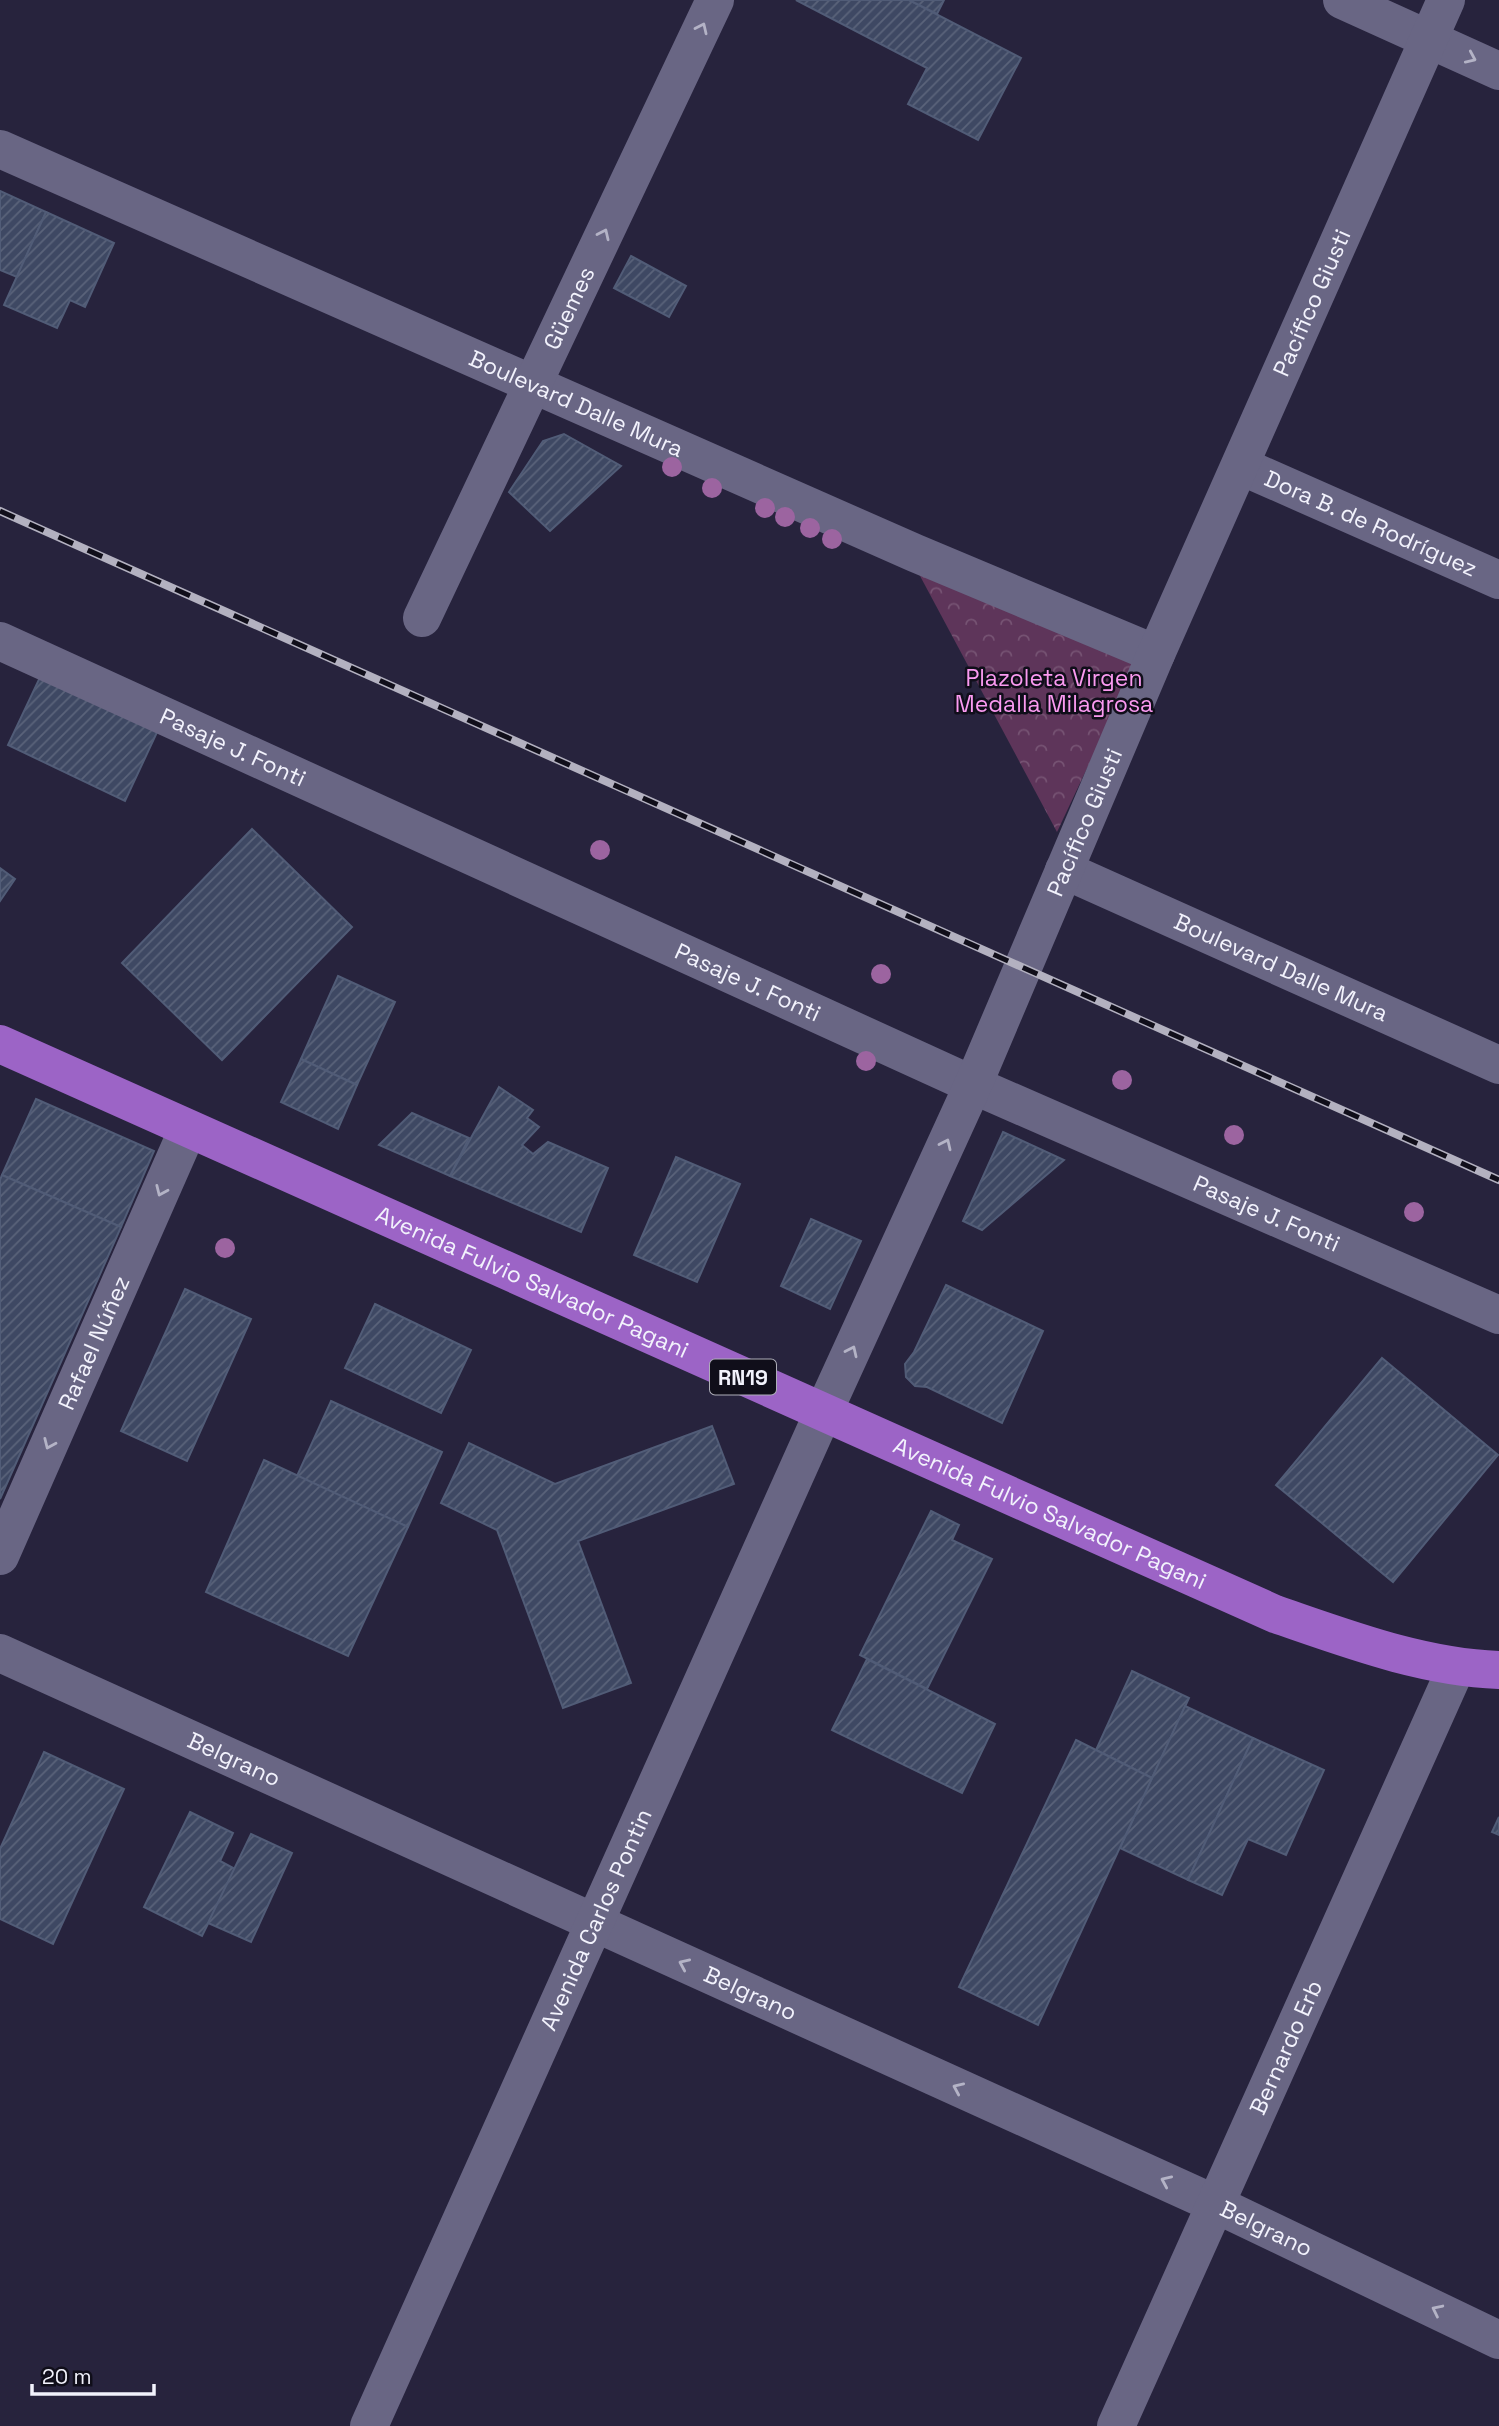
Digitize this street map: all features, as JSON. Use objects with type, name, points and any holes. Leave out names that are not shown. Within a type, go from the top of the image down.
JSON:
[{"type":"highway","name":"Avenida Fulvio Salvador Pagani","points":[[0,1044],[1275,1614],[1388,1651],[1456,1668],[1499,1670]]},
{"type":"street","name":"Güemes","points":[[422,618],[715,0]]},
{"type":"street","points":[[1342,0],[1499,71]]},
{"type":"street","name":"Pacífico Giusti","points":[[823,1413],[973,1085],[1156,654],[1446,0]]},
{"type":"street","name":"Boulevard Dalle Mura","points":[[0,149],[915,553],[1156,654]]},
{"type":"street","name":"Dora B. de Rodríguez","points":[[1241,466],[1499,580]]},
{"type":"street","name":"Pasaje J. Fonti","points":[[0,641],[973,1085],[1499,1315]]},
{"type":"street","name":"Boulevard Dalle Mura","points":[[1064,870],[1499,1065]]},
{"type":"street","name":"Rafael Núñez","points":[[0,1556],[188,1129]]},
{"type":"street","name":"Avenida Carlos Pontin","points":[[369,2426],[823,1413]]},
{"type":"street","name":"Belgrano","points":[[0,1653],[1213,2203],[1499,2340]]},
{"type":"street","name":"Bernardo Erb","points":[[1116,2426],[1213,2203],[1456,1668]]},
{"type":"green space","name":"Plazoleta Virgen Medalla Milagrosa","points":[[919,574],[1138,660],[1057,832]]},
{"type":"building","points":[[796,0],[909,0],[1021,58],[978,140],[908,104],[927,68]]},
{"type":"building","points":[[909,0],[944,0],[937,14]]},
{"type":"building","points":[[0,191],[46,212],[17,277],[0,270]]},
{"type":"building","points":[[46,212],[114,243],[85,307],[70,300],[57,328],[4,305]]},
{"type":"building","points":[[631,256],[686,286],[669,317],[614,288]]},
{"type":"building","points":[[564,434],[621,466],[550,531],[509,492],[543,441]]},
{"type":"building","points":[[42,673],[159,728],[125,801],[8,745]]},
{"type":"building","points":[[252,829],[352,927],[222,1060],[122,963]]},
{"type":"building","points":[[0,868],[15,879],[0,901]]},
{"type":"building","points":[[338,976],[395,1002],[357,1085],[301,1059]]},
{"type":"building","points":[[301,1059],[357,1085],[338,1129],[281,1102]]},
{"type":"building","points":[[499,1087],[533,1110],[527,1118],[539,1127],[522,1145],[533,1154],[548,1142],[608,1168],[581,1232],[450,1176]]},
{"type":"building","points":[[36,1099],[154,1151],[121,1227],[2,1175]]},
{"type":"building","points":[[412,1113],[469,1138],[450,1176],[379,1145]]},
{"type":"building","points":[[1003,1132],[1064,1160],[982,1230],[963,1221]]},
{"type":"building","points":[[676,1157],[740,1184],[697,1282],[634,1255]]},
{"type":"building","points":[[2,1175],[121,1227],[0,1499],[0,1180]]},
{"type":"building","points":[[811,1219],[861,1241],[830,1309],[781,1286]]},
{"type":"building","points":[[946,1285],[1043,1331],[1002,1423],[927,1387],[915,1386],[906,1377],[905,1364],[914,1352]]},
{"type":"building","points":[[185,1289],[251,1319],[187,1461],[121,1431]]},
{"type":"building","points":[[375,1304],[471,1350],[441,1413],[345,1368]]},
{"type":"building","points":[[1382,1358],[1498,1455],[1393,1582],[1276,1485]]},
{"type":"building","points":[[331,1401],[442,1452],[408,1527],[297,1476]]},
{"type":"building","points":[[712,1426],[734,1484],[578,1541],[631,1683],[563,1708],[497,1530],[441,1503],[469,1443],[555,1484]]},
{"type":"building","points":[[264,1460],[408,1527],[348,1656],[206,1592]]},
{"type":"building","points":[[931,1511],[959,1525],[952,1540],[992,1559],[927,1689],[860,1655]]},
{"type":"building","points":[[867,1659],[995,1724],[962,1793],[832,1730]]},
{"type":"building","points":[[1132,1671],[1189,1698],[1152,1778],[1096,1750]]},
{"type":"building","points":[[1185,1706],[1253,1738],[1188,1880],[1120,1848]]},
{"type":"building","points":[[1253,1738],[1324,1770],[1286,1855],[1248,1839],[1222,1895],[1188,1880]]},
{"type":"building","points":[[1076,1740],[1152,1778],[1038,2025],[959,1987]]},
{"type":"building","points":[[44,1752],[124,1789],[53,1944],[0,1919],[0,1849]]},
{"type":"building","points":[[190,1812],[233,1833],[220,1861],[235,1869],[202,1936],[144,1907]]},
{"type":"building","points":[[1499,1817],[1499,1835],[1492,1832]]},
{"type":"building","points":[[251,1834],[292,1853],[251,1942],[208,1923]]},
{"type":"railway","points":[[0,511],[1499,1180]]}]
